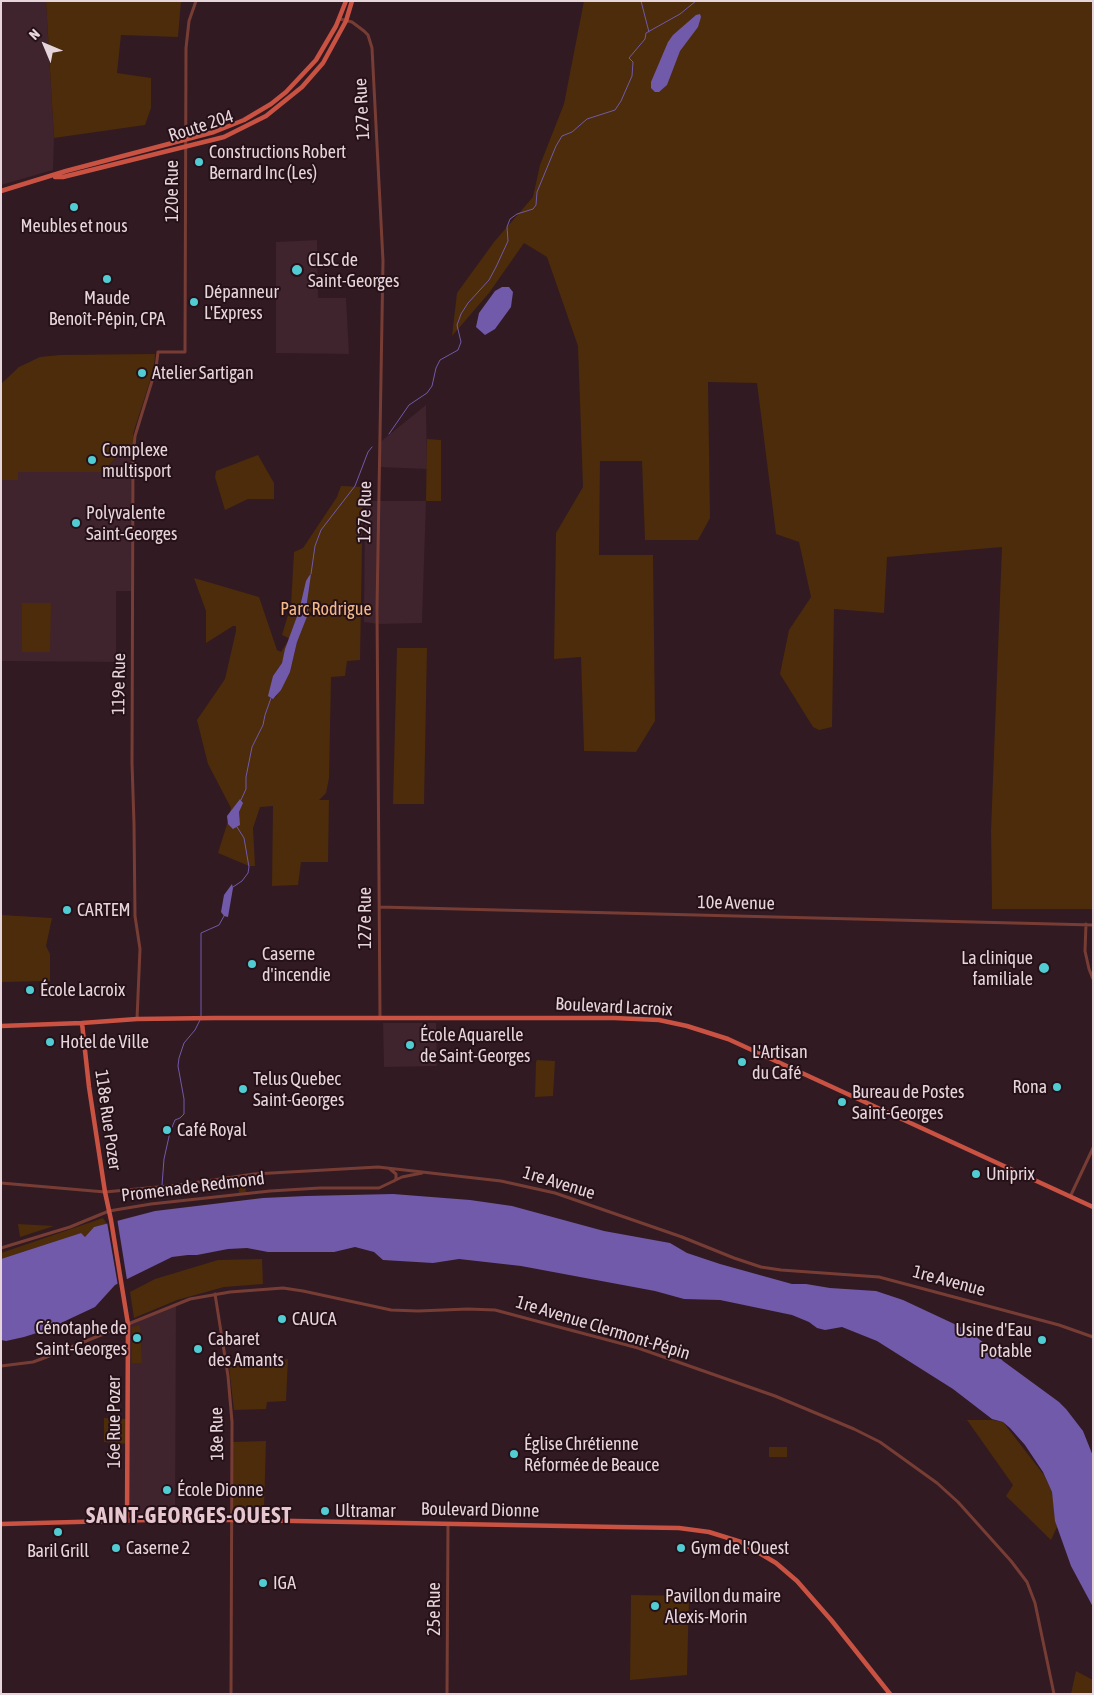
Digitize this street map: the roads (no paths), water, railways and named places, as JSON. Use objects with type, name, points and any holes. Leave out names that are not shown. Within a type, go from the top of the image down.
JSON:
[{"type":"main road","points":[[340,19],[346,1]]},
{"type":"main road","points":[[346,21],[352,1]]},
{"type":"main road","name":"Route 204","points":[[1,192],[66,171],[227,128],[257,112],[286,92],[316,60],[340,19]]},
{"type":"main road","name":"Route 204","points":[[48,178],[63,177],[224,136],[266,116],[302,87],[323,63],[346,21]]},
{"type":"main road","name":"Boulevard Lacroix","points":[[137,1019],[380,1017],[614,1018],[658,1020],[687,1026],[719,1036],[1093,1207]]},
{"type":"main road","points":[[1,1026],[137,1019]]},
{"type":"main road","name":"118e Rue Pozer","points":[[82,1023],[88,1087],[126,1312]]},
{"type":"main road","name":"16e Rue Pozer","points":[[126,1312],[128,1324],[127,1520]]},
{"type":"main road","name":"Boulevard Dionne","points":[[1,1524],[127,1520],[231,1520],[524,1524],[688,1529],[709,1532],[741,1542],[776,1563],[805,1588],[890,1694]]},
{"type":"street","name":"120e Rue","points":[[158,352],[185,352],[187,32],[196,1]]},
{"type":"street","name":"127e Rue","points":[[340,19],[358,26],[370,41],[372,48],[383,261],[377,606],[380,1017]]},
{"type":"street","name":"119e Rue","points":[[137,1019],[140,950],[135,916],[132,764],[133,456],[135,436],[156,368],[158,352]]},
{"type":"street","name":"10e Avenue","points":[[379,907],[1093,925]]},
{"type":"street","points":[[1086,924],[1085,951],[1093,979]]},
{"type":"street","points":[[1070,1197],[1093,1148]]},
{"type":"street","name":"1re Avenue","points":[[1,1183],[105,1192],[179,1185],[254,1174],[362,1168],[428,1172],[501,1181],[555,1193],[761,1266],[781,1270],[879,1277],[1059,1325],[1093,1337]]},
{"type":"street","points":[[390,1169],[396,1174],[394,1182]]},
{"type":"street","name":"Promenade Redmond","points":[[1,1248],[70,1227],[109,1211],[151,1204],[270,1191],[320,1188],[379,1188],[410,1175],[428,1172]]},
{"type":"street","name":"1re Avenue Clermont-Pépin","points":[[1,1366],[32,1362],[178,1303],[205,1295],[283,1288],[391,1310],[495,1310],[638,1348],[775,1396],[854,1429],[880,1442],[938,1483],[958,1502],[1022,1575],[1032,1590],[1054,1694]]},
{"type":"street","name":"18e Rue","points":[[215,1294],[231,1408],[231,1694]]},
{"type":"street","name":"25e Rue","points":[[447,1694],[448,1524]]},
{"type":"waterway","points":[[641,1],[649,32]]},
{"type":"waterway","points":[[389,434],[409,405],[427,393],[432,386],[440,360],[458,350],[461,342],[457,325],[461,314],[468,303],[489,280],[496,267],[508,241],[507,227],[510,219],[517,214],[533,209],[536,205],[537,192],[562,136],[572,132],[587,119],[615,110],[632,76],[633,62],[629,58],[645,39],[646,33],[680,14],[696,1]]},
{"type":"waterway","points":[[311,574],[315,546],[321,530],[355,486],[368,452],[372,447]]},
{"type":"waterway","points":[[241,800],[246,789],[246,777],[252,747],[263,725],[271,698]]},
{"type":"waterway","points":[[233,887],[242,881],[248,873],[249,867],[244,838],[237,827]]},
{"type":"waterway","points":[[201,1016],[201,933],[219,925],[224,916]]},
{"type":"waterway","points":[[162,1185],[164,1159],[170,1132],[175,1120],[184,1114],[184,1099],[178,1066],[179,1058],[184,1043],[195,1030],[200,1020]]},
{"type":"place","name":"Constructions Robert Bernard Inc (Les)","points":[[199,162]]},
{"type":"place","name":"Meubles et nous","points":[[74,207]]},
{"type":"place","name":"CLSC de Saint-Georges","points":[[297,270]]},
{"type":"place","name":"Maude Benoît-Pépin, CPA","points":[[107,279]]},
{"type":"place","name":"Dépanneur L'Express","points":[[194,302]]},
{"type":"place","name":"Atelier Sartigan","points":[[142,373]]},
{"type":"place","name":"Complexe multisport","points":[[92,460]]},
{"type":"place","name":"Polyvalente Saint-Georges","points":[[76,523]]},
{"type":"place","name":"CARTEM","points":[[67,910]]},
{"type":"place","name":"Caserne d'incendie","points":[[252,964]]},
{"type":"place","name":"La clinique familiale","points":[[1044,968]]},
{"type":"place","name":"École Lacroix","points":[[30,990]]},
{"type":"place","name":"Hotel de Ville","points":[[50,1042]]},
{"type":"place","name":"École Aquarelle de Saint-Georges","points":[[410,1045]]},
{"type":"place","name":"L'Artisan du Café","points":[[742,1062]]},
{"type":"place","name":"Rona","points":[[1057,1087]]},
{"type":"place","name":"Telus Quebec Saint-Georges","points":[[243,1089]]},
{"type":"place","name":"Bureau de Postes Saint-Georges","points":[[842,1102]]},
{"type":"place","name":"Café Royal","points":[[167,1130]]},
{"type":"place","name":"Uniprix","points":[[976,1174]]},
{"type":"place","name":"CAUCA","points":[[282,1319]]},
{"type":"place","name":"Cénotaphe de Saint-Georges","points":[[137,1338]]},
{"type":"place","name":"Usine d'Eau Potable","points":[[1042,1340]]},
{"type":"place","name":"Cabaret des Amants","points":[[198,1349]]},
{"type":"place","name":"Église Chrétienne Réformée de Beauce","points":[[514,1454]]},
{"type":"place","name":"École Dionne","points":[[167,1490]]},
{"type":"place","name":"Ultramar","points":[[325,1511]]},
{"type":"place","name":"Baril Grill","points":[[58,1532]]},
{"type":"place","name":"Caserne 2","points":[[116,1548]]},
{"type":"place","name":"Gym de l'Ouest","points":[[681,1548]]},
{"type":"place","name":"IGA","points":[[263,1583]]},
{"type":"place","name":"Pavillon du maire Alexis-Morin","points":[[655,1606]]},
{"type":"district","name":"SAINT-GEORGES-OUEST","points":[[189,1516]]},
{"type":"park label","name":"Parc Rodrigue","points":[[326,609]]}]
